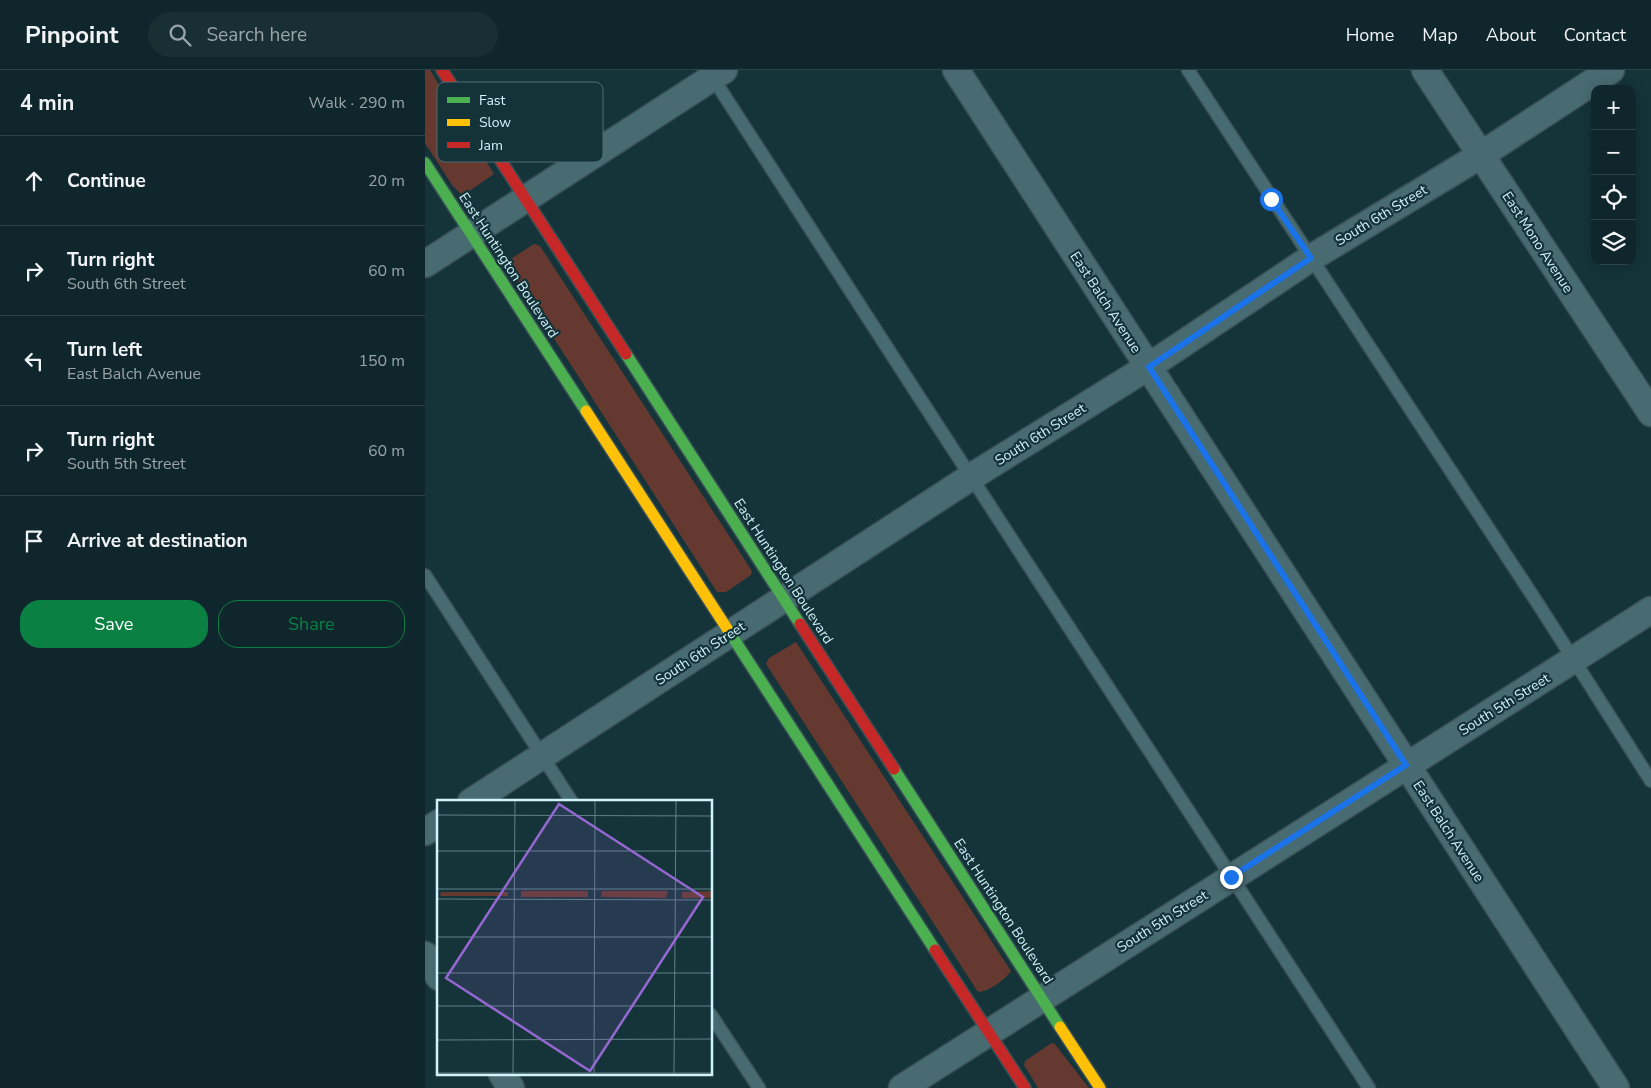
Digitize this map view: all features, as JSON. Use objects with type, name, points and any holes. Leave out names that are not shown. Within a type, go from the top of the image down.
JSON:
[{"type":"street","name":"East Huntington Boulevard","points":[[442,70],[450,82]]},
{"type":"street","name":"East Balch Avenue","points":[[956,70],[1616,1088]]},
{"type":"street","name":"East Mono Avenue","points":[[1425,70],[1651,413]]},
{"type":"street","name":"South 6th Street","points":[[474,800],[971,477],[1149,367],[1311,258],[1481,155],[1611,70]]},
{"type":"street","points":[[603,146],[715,72]]},
{"type":"street","name":"East Huntington Boulevard","points":[[502,162],[1100,1088]]},
{"type":"street","points":[[425,264],[579,162]]},
{"type":"street","name":"East Huntington Boulevard","points":[[425,163],[1025,1088]]},
{"type":"street","name":"South 5th Street","points":[[901,1088],[1651,610]]},
{"type":"street","points":[[425,832],[437,824]]},
{"type":"street","points":[[425,955],[437,974]]},
{"type":"street","points":[[503,1076],[511,1088]]},
{"type":"lane","points":[[1188,70],[1651,781]]},
{"type":"lane","points":[[715,72],[971,477],[1369,1088]]},
{"type":"lane","points":[[425,575],[570,800]]},
{"type":"lane","points":[[713,1018],[759,1088]]},
{"type":"shaded area","points":[[425,70],[430,70],[437,82],[437,162],[425,143]]},
{"type":"shaded area","points":[[437,162],[487,162],[494,174],[465,194],[461,194],[452,185]]},
{"type":"shaded area","points":[[534,244],[540,246],[752,571],[751,575],[726,592],[717,592],[506,264],[509,260]]},
{"type":"shaded area","points":[[796,642],[1011,971],[991,988],[978,992],[766,664],[769,658]]},
{"type":"shaded area","points":[[1054,1043],[1089,1088],[1038,1088],[1024,1065],[1025,1061]]},
{"type":"traffic: fast","points":[[425,163],[586,411]]},
{"type":"traffic: fast","points":[[626,354],[800,624]]},
{"type":"traffic: fast","points":[[728,630],[935,950]]},
{"type":"traffic: fast","points":[[894,769],[1060,1027]]},
{"type":"traffic: slow","points":[[586,411],[728,630]]},
{"type":"traffic: slow","points":[[1060,1027],[1100,1088]]},
{"type":"traffic: jam","points":[[442,70],[450,82]]},
{"type":"traffic: jam","points":[[502,162],[626,354]]},
{"type":"traffic: jam","points":[[800,624],[894,769]]},
{"type":"traffic: jam","points":[[935,950],[1025,1088]]},
{"type":"route","points":[[1231,877],[1406,765],[1149,367],[1311,258],[1271,199]]}]
